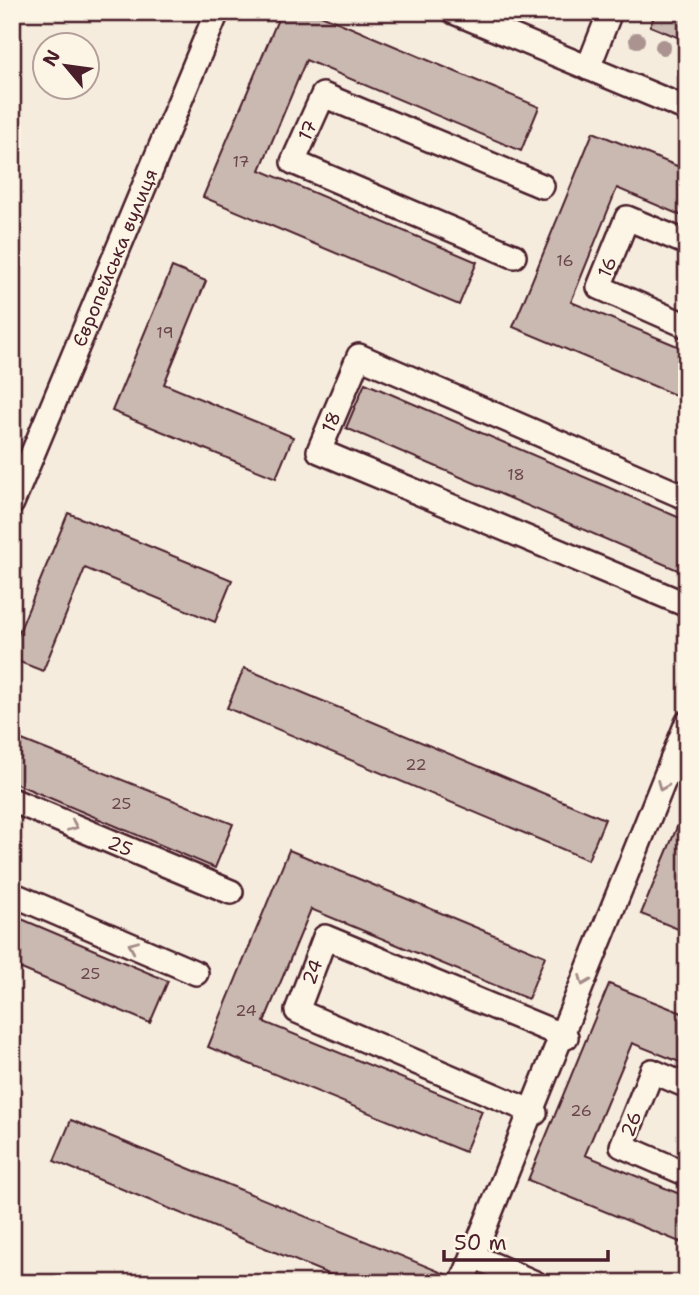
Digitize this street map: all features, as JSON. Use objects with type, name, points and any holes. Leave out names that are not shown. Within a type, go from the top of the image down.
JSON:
[{"type":"street","name":"Європейська вулиця","points":[[12,503],[217,12]]},
{"type":"street","points":[[454,12],[687,109]]},
{"type":"street","points":[[588,68],[610,12]]},
{"type":"street","name":"17","points":[[514,256],[293,162],[323,94],[541,186]]},
{"type":"street","name":"16","points":[[687,243],[627,218],[599,287],[687,326]]},
{"type":"street","name":"18","points":[[687,498],[359,356],[319,451],[687,605]]},
{"type":"street","points":[[462,1283],[534,1112],[687,723]]},
{"type":"street","name":"25","points":[[12,804],[14,801],[231,892]]},
{"type":"street","points":[[12,894],[196,973]]},
{"type":"street","name":"24","points":[[534,1112],[297,1011],[325,937],[564,1036]]},
{"type":"street","name":"26","points":[[687,1086],[652,1071],[622,1146],[687,1174]]},
{"type":"street","points":[[473,1256],[535,1283]]},
{"type":"building","points":[[281,12],[314,12],[539,107],[521,151],[306,60],[260,170],[477,262],[459,305],[203,197]]},
{"type":"building","points":[[656,12],[687,12],[687,41],[650,26]]},
{"type":"building","points":[[593,132],[687,170],[687,218],[617,188],[571,302],[687,350],[687,400],[513,327]]},
{"type":"building","points":[[172,267],[206,281],[164,384],[293,437],[276,478],[112,411]]},
{"type":"building","points":[[365,383],[687,521],[687,574],[346,428]]},
{"type":"building","points":[[68,513],[232,580],[215,622],[85,568],[43,671],[12,659],[12,649]]},
{"type":"building","points":[[244,668],[605,819],[588,860],[227,708]]},
{"type":"building","points":[[12,736],[233,824],[215,868],[12,782]]},
{"type":"building","points":[[687,803],[687,906],[678,929],[641,914]]},
{"type":"building","points":[[289,850],[545,956],[528,999],[311,909],[264,1022],[482,1111],[465,1152],[208,1047]]},
{"type":"building","points":[[12,915],[168,981],[150,1023],[12,965]]},
{"type":"building","points":[[609,984],[687,1015],[687,1065],[632,1043],[585,1155],[687,1197],[687,1245],[528,1180]]},
{"type":"building","points":[[71,1120],[450,1276],[448,1283],[350,1283],[54,1161]]}]
